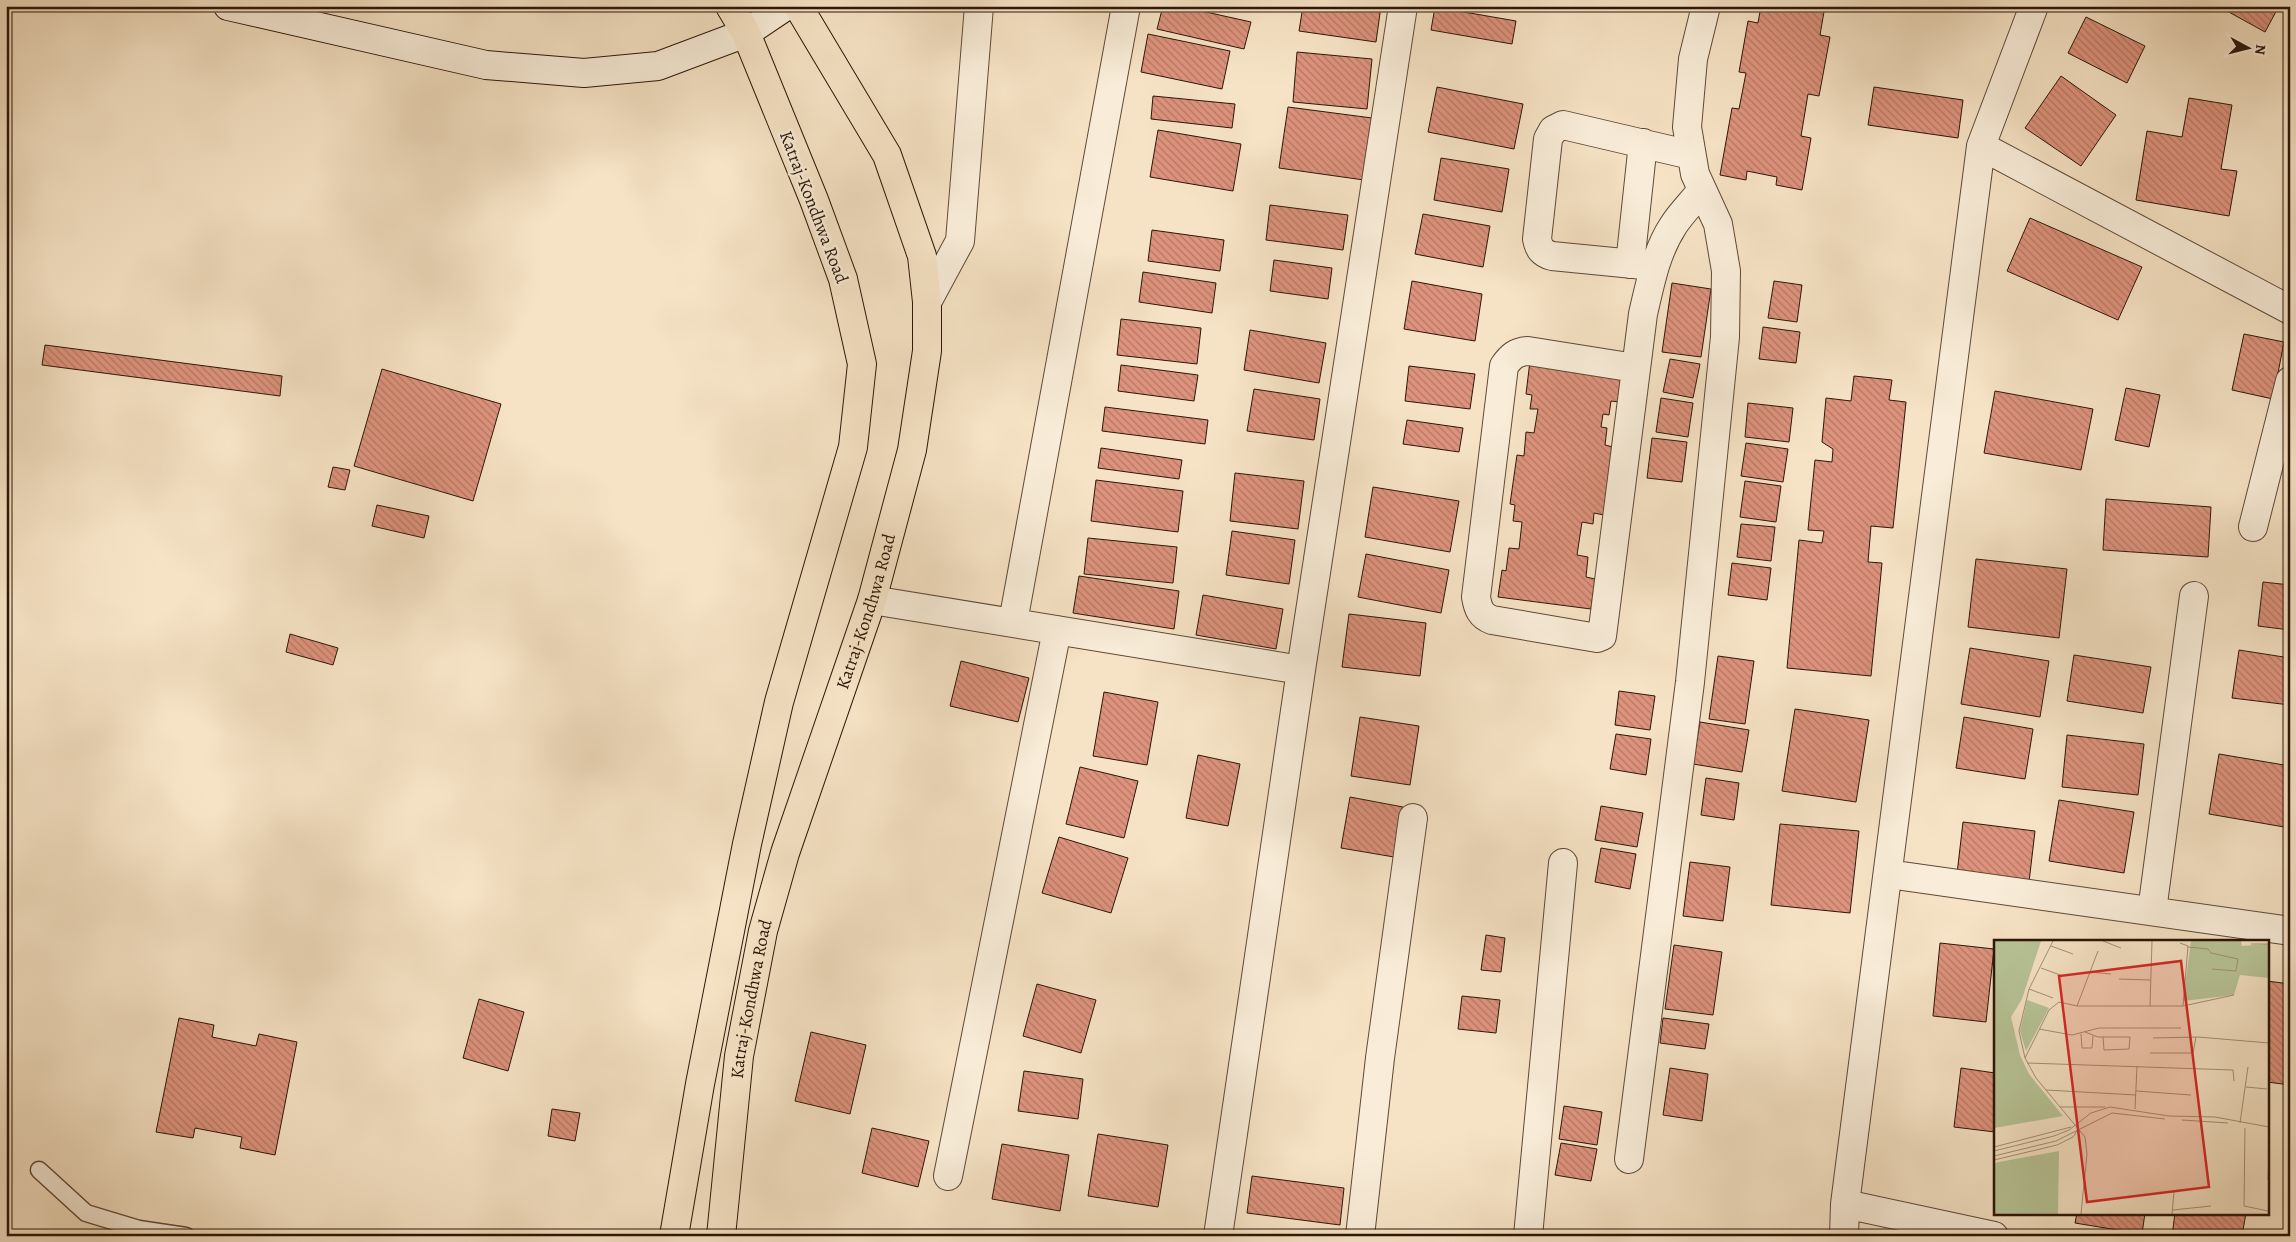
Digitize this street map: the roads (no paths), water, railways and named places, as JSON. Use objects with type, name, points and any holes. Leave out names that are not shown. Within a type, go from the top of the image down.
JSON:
[{"type":"highway","name":"Katraj-Kondhwa Road","points":[[674,1236],[700,1084],[747,844],[779,702],[853,447],[862,364],[843,279],[814,200],[746,33],[730,6]]},
{"type":"highway","name":"Katraj-Kondhwa Road","points":[[721,1236],[739,1056],[763,931],[785,853],[872,600],[912,450],[927,351],[927,302],[922,256],[887,154],[798,6]]},
{"type":"street","points":[[228,6],[486,64],[584,73],[658,66],[746,33],[786,6]]},
{"type":"street","points":[[927,302],[960,241],[978,6]]},
{"type":"street","points":[[1013,622],[1126,6]]},
{"type":"street","points":[[1218,1236],[1403,6]]},
{"type":"street","points":[[1629,1159],[1690,682],[1725,337],[1726,271],[1718,224],[1694,174],[1687,127],[1693,59],[1706,6]]},
{"type":"street","points":[[1844,1236],[1845,1204],[1981,146],[2034,6]]},
{"type":"street","points":[[1642,265],[1552,256],[1545,254],[1539,248],[1537,238],[1548,139],[1553,130],[1563,125],[1691,155]]},
{"type":"street","points":[[1635,368],[1528,351],[1518,352],[1510,356],[1504,366],[1476,597],[1478,607],[1485,617],[1492,620],[1597,638],[1602,636],[1643,314],[1643,143]]},
{"type":"street","points":[[1981,146],[2290,310]]},
{"type":"street","points":[[1642,265],[1702,190]]},
{"type":"street","points":[[2253,527],[2290,381]]},
{"type":"street","points":[[2152,911],[2194,596]]},
{"type":"street","points":[[872,600],[1302,670]]},
{"type":"street","points":[[948,1176],[1057,630]]},
{"type":"street","points":[[1360,1236],[1380,1058],[1413,818]]},
{"type":"street","points":[[1528,1236],[1563,863]]},
{"type":"street","points":[[1888,874],[2290,931]]},
{"type":"street","points":[[1845,1204],[1994,1236]]},
{"type":"lane","points":[[39,1170],[86,1213],[139,1229],[186,1236]]}]
